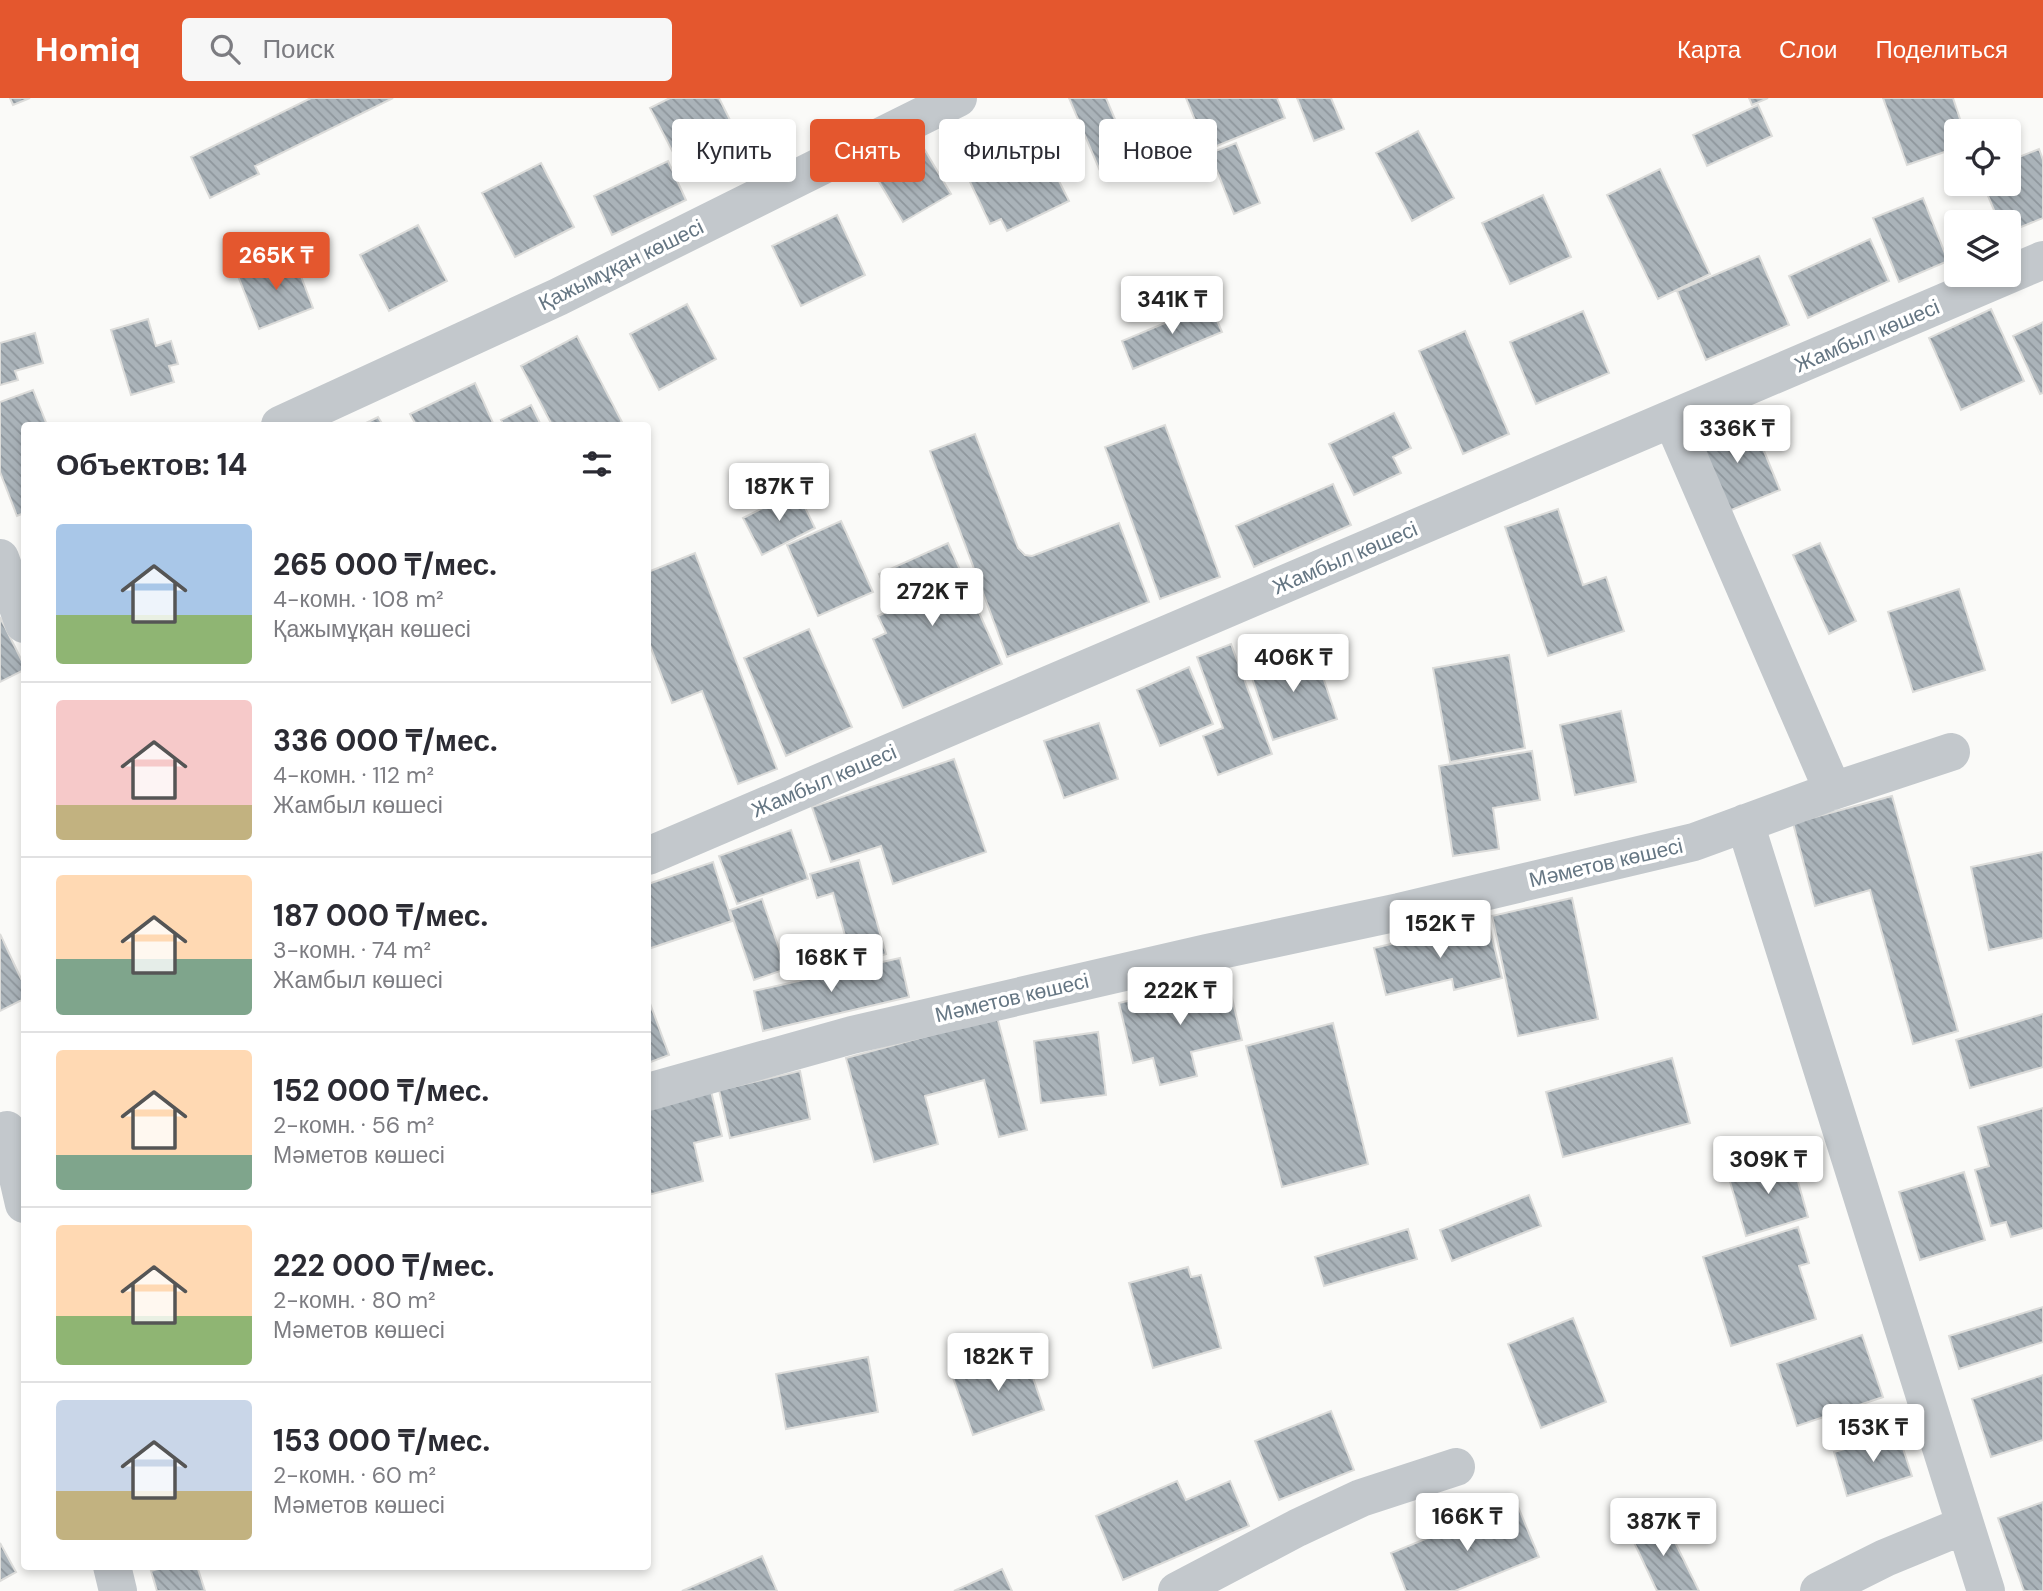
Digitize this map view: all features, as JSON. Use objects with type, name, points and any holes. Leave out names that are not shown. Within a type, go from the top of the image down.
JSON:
[{"type":"street","name":"Қажымұқан көшесі","points":[[287,422],[558,297],[958,98]]},
{"type":"street","name":"Жамбыл көшесі","points":[[651,855],[2043,260]]},
{"type":"street","points":[[1672,419],[1833,791]]},
{"type":"street","points":[[21,545],[0,556],[21,616]]},
{"type":"street","name":"Мәметов көшесі","points":[[651,1091],[852,1035],[1207,953],[1399,912],[1694,842],[1833,791],[1951,752]]},
{"type":"street","points":[[1745,823],[1986,1591]]},
{"type":"street","points":[[10,1128],[21,1187]]},
{"type":"street","points":[[1177,1591],[1361,1498],[1455,1467]]},
{"type":"street","points":[[1819,1591],[1885,1558],[1965,1525]]},
{"type":"street","points":[[113,1570],[118,1591]]},
{"type":"building","points":[[10,98],[30,98],[13,105]]},
{"type":"building","points":[[311,98],[393,98],[255,166],[259,174],[210,198],[191,157]]},
{"type":"building","points":[[670,98],[719,98],[730,119],[672,119],[672,150],[650,108]]},
{"type":"building","points":[[1069,98],[1106,98],[1115,119],[1099,119],[1099,169],[1085,136],[1085,119],[1078,119]]},
{"type":"building","points":[[1186,98],[1277,98],[1285,118],[1217,146],[1217,119],[1194,119]]},
{"type":"building","points":[[1297,98],[1331,98],[1344,129],[1314,141]]},
{"type":"building","points":[[1749,98],[1768,98],[1752,105]]},
{"type":"building","points":[[1883,98],[1953,98],[1960,119],[1944,119],[1944,152],[1907,165]]},
{"type":"building","points":[[1758,105],[1772,136],[1707,166],[1693,135]]},
{"type":"building","points":[[1418,131],[1454,198],[1412,221],[1376,153]]},
{"type":"building","points":[[1236,143],[1260,203],[1234,214],[1217,171],[1217,150]]},
{"type":"building","points":[[2039,149],[2043,160],[2043,218],[2021,227],[2021,210],[1994,210],[1988,196],[2021,196],[2021,156]]},
{"type":"building","points":[[925,150],[939,174],[939,182],[944,182],[951,194],[903,222],[879,182],[925,182]]},
{"type":"building","points":[[668,161],[672,170],[672,182],[678,182],[686,200],[612,235],[594,196]]},
{"type":"building","points":[[541,163],[574,227],[515,257],[482,193]]},
{"type":"building","points":[[1660,169],[1710,274],[1658,299],[1607,195]]},
{"type":"building","points":[[970,182],[1060,182],[1069,201],[1007,231],[1001,219],[990,224]]},
{"type":"building","points":[[1543,195],[1571,257],[1510,284],[1482,223]]},
{"type":"building","points":[[1923,198],[1944,251],[1944,263],[1899,282],[1873,218]]},
{"type":"building","points":[[837,215],[865,275],[801,306],[772,246]]},
{"type":"building","points":[[418,225],[447,281],[389,311],[360,255]]},
{"type":"building","points":[[1870,239],[1889,281],[1808,318],[1789,276]]},
{"type":"building","points":[[293,255],[313,308],[259,329],[238,276]]},
{"type":"building","points":[[1759,256],[1789,325],[1706,360],[1677,291]]},
{"type":"building","points":[[687,304],[716,359],[659,390],[630,334]]},
{"type":"building","points":[[1210,304],[1222,332],[1133,369],[1122,341]]},
{"type":"building","points":[[1991,309],[2024,381],[1961,410],[1929,338]]},
{"type":"building","points":[[1583,311],[1609,373],[1536,404],[1510,342]]},
{"type":"building","points":[[148,319],[156,346],[171,341],[178,364],[169,366],[174,382],[131,395],[111,330]]},
{"type":"building","points":[[2043,322],[2043,393],[2040,394],[2013,336]]},
{"type":"building","points":[[1465,331],[1509,434],[1463,454],[1419,351]]},
{"type":"building","points":[[35,333],[43,363],[15,371],[18,380],[0,385],[0,343]]},
{"type":"building","points":[[577,336],[622,422],[550,422],[521,366]]},
{"type":"building","points":[[475,383],[493,422],[414,422],[410,414]]},
{"type":"building","points":[[33,390],[46,422],[21,422],[21,514],[17,516],[0,472],[0,402]]},
{"type":"building","points":[[531,405],[540,422],[502,422],[501,420]]},
{"type":"building","points":[[1394,413],[1411,448],[1393,457],[1401,473],[1354,495],[1329,444]]},
{"type":"building","points":[[378,417],[381,422],[368,422]]},
{"type":"building","points":[[1750,417],[1780,490],[1724,513],[1694,439]]},
{"type":"building","points":[[1165,425],[1220,577],[1160,599],[1105,447]]},
{"type":"building","points":[[975,434],[1018,548],[1025,555],[1032,556],[1119,523],[1149,602],[1007,657],[930,451]]},
{"type":"building","points":[[1333,484],[1351,525],[1254,567],[1236,526]]},
{"type":"building","points":[[797,491],[815,528],[762,555],[743,518]]},
{"type":"building","points":[[1558,509],[1583,585],[1606,577],[1624,631],[1548,656],[1505,527]]},
{"type":"building","points":[[841,521],[873,592],[818,616],[787,545]]},
{"type":"building","points":[[948,543],[1002,664],[903,708],[873,639],[886,633],[878,616],[894,608],[879,574]]},
{"type":"building","points":[[1820,543],[1856,621],[1829,634],[1793,555]]},
{"type":"building","points":[[695,553],[777,769],[738,784],[702,691],[672,703],[651,648],[651,571]]},
{"type":"building","points":[[1959,589],[1985,670],[1913,692],[1888,612]]},
{"type":"building","points":[[0,617],[21,659],[21,672],[0,682]]},
{"type":"building","points":[[809,629],[852,727],[786,756],[744,658]]},
{"type":"building","points":[[1231,644],[1272,754],[1218,775],[1203,736],[1223,728],[1197,657]]},
{"type":"building","points":[[1313,647],[1337,719],[1273,740],[1249,669]]},
{"type":"building","points":[[1509,655],[1525,748],[1450,762],[1433,668]]},
{"type":"building","points":[[1189,667],[1213,724],[1160,746],[1137,690]]},
{"type":"building","points":[[1621,711],[1636,782],[1575,795],[1560,725]]},
{"type":"building","points":[[1099,723],[1118,779],[1064,798],[1044,741]]},
{"type":"building","points":[[1532,751],[1540,800],[1493,808],[1499,849],[1453,856],[1439,766]]},
{"type":"building","points":[[954,759],[986,852],[893,884],[881,846],[831,862],[812,807]]},
{"type":"building","points":[[1892,796],[1958,1031],[1913,1044],[1870,890],[1815,906],[1793,823]]},
{"type":"building","points":[[791,830],[808,879],[737,904],[719,856]]},
{"type":"building","points":[[2043,852],[2043,938],[1989,950],[1971,867]]},
{"type":"building","points":[[859,860],[886,954],[853,964],[833,893],[817,898],[810,874]]},
{"type":"building","points":[[713,862],[732,921],[651,948],[651,883]]},
{"type":"building","points":[[1572,898],[1598,1019],[1518,1036],[1492,916]]},
{"type":"building","points":[[762,899],[786,969],[754,980],[730,910]]},
{"type":"building","points":[[1488,921],[1502,978],[1454,990],[1452,979],[1386,995],[1374,948]]},
{"type":"building","points":[[0,934],[21,979],[21,1000],[0,1011]]},
{"type":"building","points":[[900,958],[909,997],[763,1031],[754,991]]},
{"type":"building","points":[[1227,977],[1242,1040],[1191,1052],[1197,1076],[1160,1085],[1153,1058],[1133,1063],[1119,1003]]},
{"type":"building","points":[[651,1006],[669,1055],[651,1062]]},
{"type":"building","points":[[2043,1014],[2043,1067],[1970,1088],[1956,1040]]},
{"type":"building","points":[[997,1017],[1027,1130],[999,1137],[984,1080],[925,1096],[938,1144],[874,1162],[846,1058]]},
{"type":"building","points":[[1333,1023],[1368,1164],[1282,1187],[1246,1046]]},
{"type":"building","points":[[1098,1032],[1106,1095],[1041,1103],[1034,1041]]},
{"type":"building","points":[[1672,1058],[1690,1123],[1563,1157],[1546,1092]]},
{"type":"building","points":[[800,1071],[810,1119],[730,1138],[719,1090]]},
{"type":"building","points":[[710,1087],[722,1136],[694,1143],[703,1181],[651,1194],[651,1102]]},
{"type":"building","points":[[2043,1108],[2043,1228],[2011,1237],[2006,1222],[1991,1226],[1975,1170],[1989,1166],[1978,1127]]},
{"type":"building","points":[[1791,1157],[1808,1217],[1746,1236],[1728,1175]]},
{"type":"building","points":[[1964,1172],[1985,1240],[1920,1260],[1899,1192]]},
{"type":"building","points":[[1529,1195],[1541,1226],[1452,1261],[1440,1230]]},
{"type":"building","points":[[1798,1227],[1809,1263],[1799,1266],[1816,1319],[1731,1346],[1703,1257]]},
{"type":"building","points":[[1408,1229],[1417,1259],[1324,1286],[1315,1257]]},
{"type":"building","points":[[1188,1267],[1191,1277],[1201,1275],[1221,1348],[1153,1368],[1129,1283]]},
{"type":"building","points":[[2043,1307],[2043,1342],[1959,1369],[1949,1336]]},
{"type":"building","points":[[1573,1318],[1606,1402],[1541,1428],[1508,1344]]},
{"type":"building","points":[[1862,1335],[1883,1397],[1797,1426],[1777,1364]]},
{"type":"building","points":[[1024,1351],[1044,1410],[973,1435],[952,1375]]},
{"type":"building","points":[[868,1357],[878,1412],[786,1429],[776,1374]]},
{"type":"building","points":[[2043,1375],[2043,1440],[1991,1457],[1972,1399]]},
{"type":"building","points":[[1331,1411],[1354,1470],[1279,1500],[1255,1441]]},
{"type":"building","points":[[1898,1433],[1912,1476],[1847,1496],[1834,1452]]},
{"type":"building","points":[[1177,1481],[1186,1500],[1230,1481],[1249,1526],[1123,1580],[1096,1516]]},
{"type":"building","points":[[1516,1502],[1539,1557],[1455,1591],[1406,1591],[1391,1553]]},
{"type":"building","points":[[2043,1502],[2043,1591],[2024,1591],[1998,1518]]},
{"type":"building","points":[[1663,1518],[1699,1591],[1657,1591],[1630,1534]]},
{"type":"building","points":[[0,1543],[16,1572],[0,1581]]},
{"type":"building","points":[[762,1556],[777,1591],[682,1591]]},
{"type":"building","points":[[1002,1569],[1012,1591],[954,1591]]},
{"type":"building","points":[[198,1570],[205,1591],[157,1591],[151,1571]]}]
